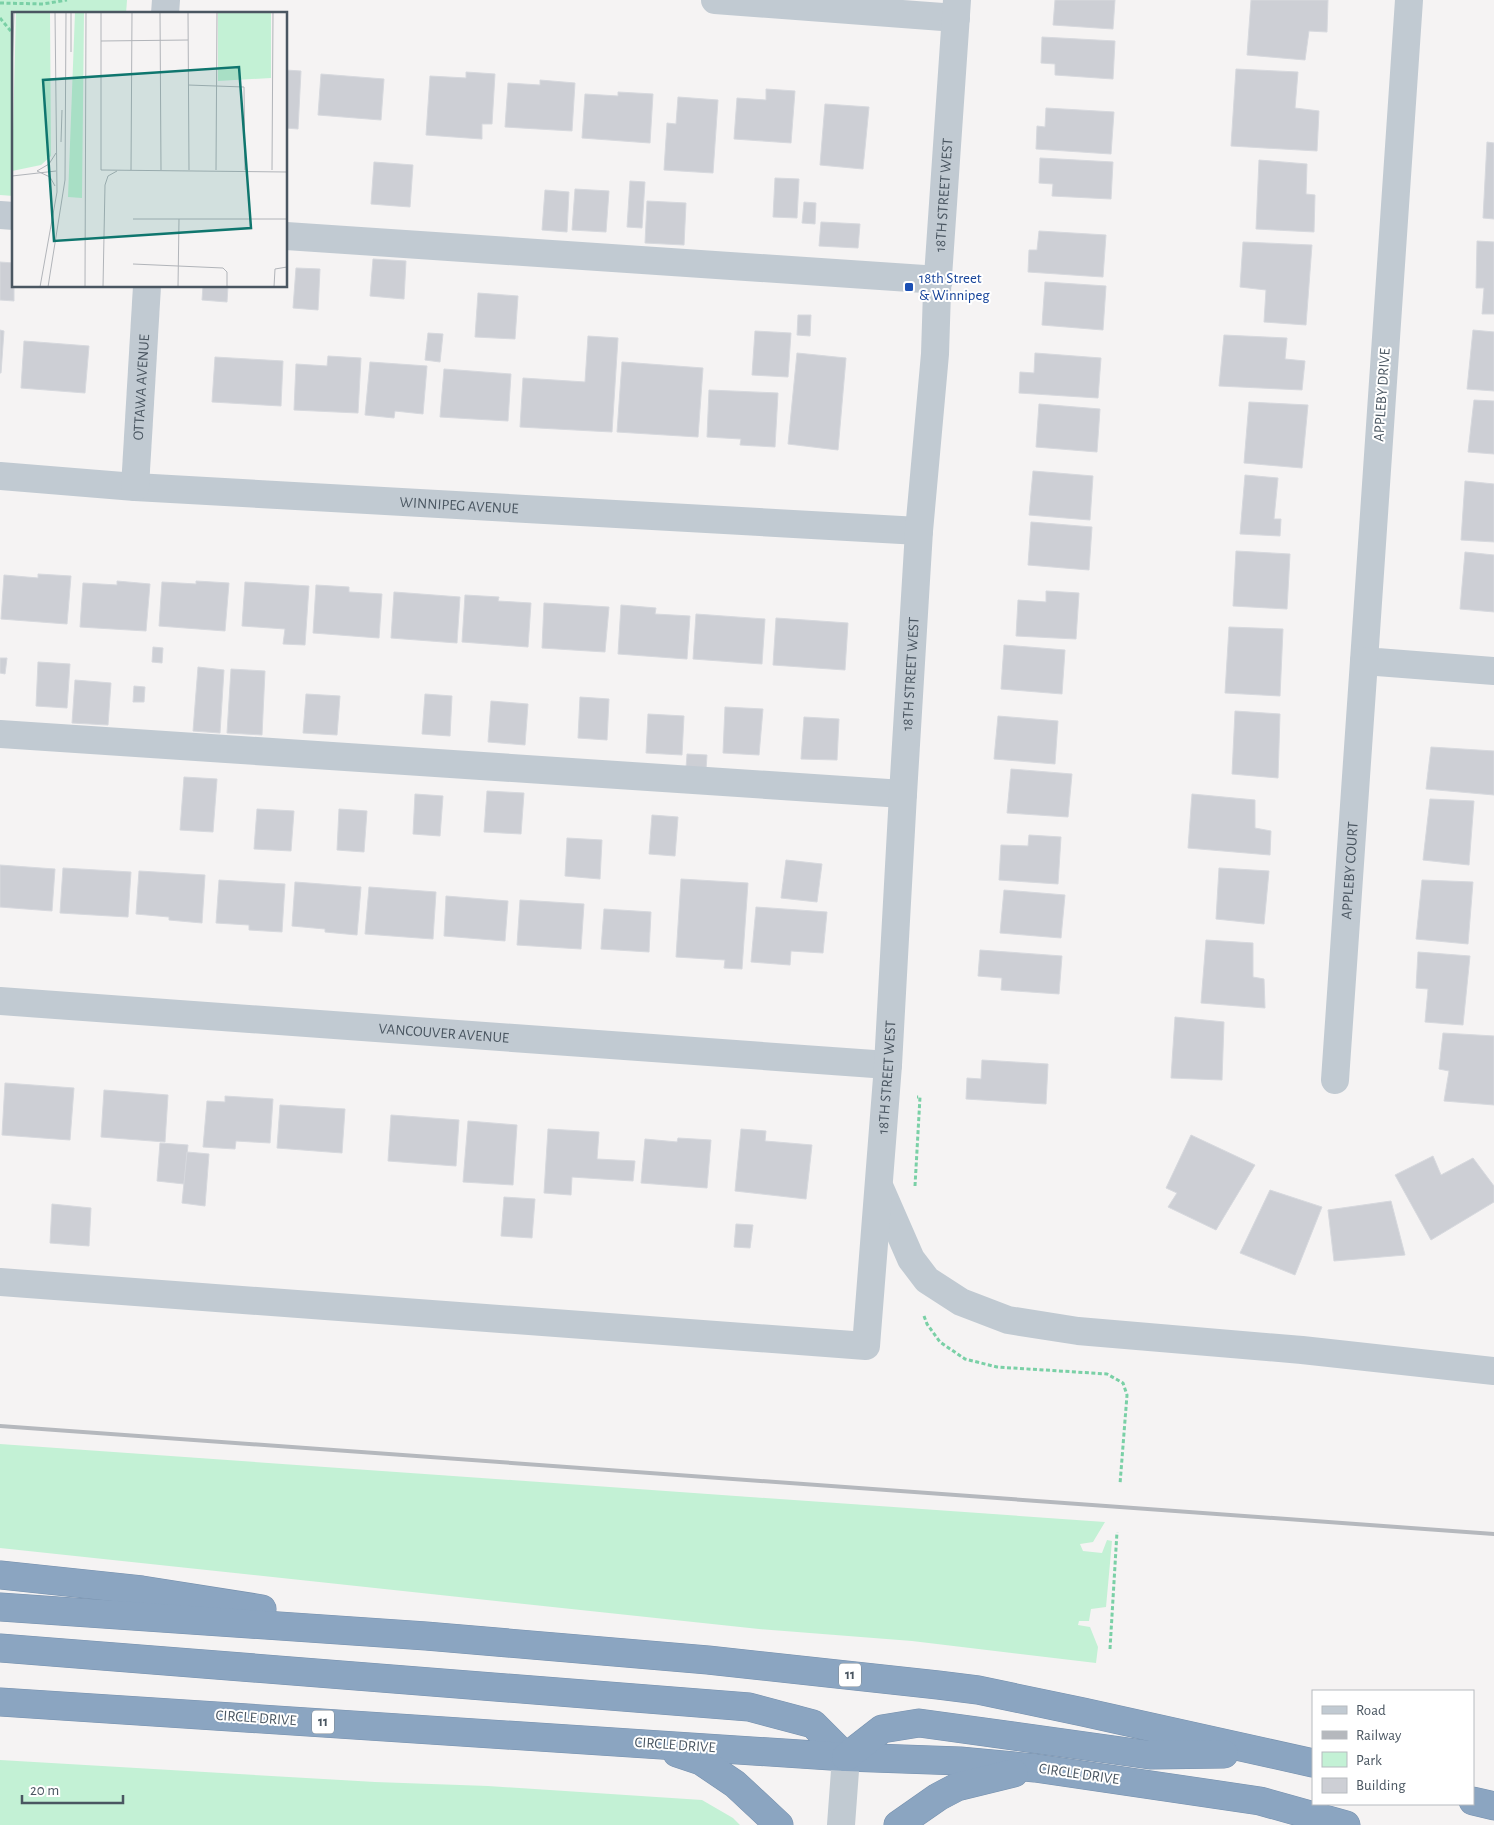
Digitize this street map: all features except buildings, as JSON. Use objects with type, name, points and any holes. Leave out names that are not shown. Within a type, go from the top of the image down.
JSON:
[{"type":"highway","points":[[0,1575],[142,1590],[426,1636]]},
{"type":"highway","name":"11","points":[[0,1608],[426,1636],[708,1660],[938,1685],[978,1690],[1312,1763]]},
{"type":"highway","points":[[0,1648],[749,1706],[813,1724],[846,1757],[882,1729],[919,1723],[1150,1755],[1268,1753]]},
{"type":"highway","name":"CIRCLE DRIVE","points":[[0,1702],[846,1757],[960,1761],[1035,1768],[1260,1801],[1346,1825]]},
{"type":"highway","points":[[647,1743],[701,1760],[735,1784],[779,1825]]},
{"type":"highway","points":[[898,1825],[938,1797],[957,1788],[1035,1768]]},
{"type":"highway","points":[[1474,1801],[1494,1806]]},
{"type":"street","points":[[715,0],[957,9]]},
{"type":"street","name":"APPLEBY DRIVE","points":[[1364,660],[1409,0]]},
{"type":"street","name":"18TH STREET WEST","points":[[0,1282],[866,1346],[888,1065],[919,530],[934,354],[957,9]]},
{"type":"street","points":[[288,236],[939,280]]},
{"type":"street","name":"OTTAWA AVENUE","points":[[136,487],[147,288]]},
{"type":"street","name":"WINNIPEG AVENUE","points":[[0,476],[136,487],[919,530]]},
{"type":"street","points":[[1364,660],[1494,671]]},
{"type":"street","name":"APPLEBY COURT","points":[[1335,1080],[1364,660]]},
{"type":"street","points":[[0,734],[903,794]]},
{"type":"street","name":"VANCOUVER AVENUE","points":[[0,1001],[888,1065]]},
{"type":"street","points":[[879,1185],[911,1259],[927,1280],[961,1302],[1008,1320],[1078,1332],[1302,1350],[1494,1371]]},
{"type":"street","points":[[841,1825],[846,1757]]},
{"type":"path","points":[[0,3],[43,4],[67,0]]},
{"type":"path","points":[[0,18],[12,33]]},
{"type":"path","points":[[1110,1649],[1117,1532]]},
{"type":"green space","points":[[0,0],[127,0],[126,12],[12,12],[12,196],[0,195]]},
{"type":"green space","points":[[0,1444],[1105,1522],[1093,1542],[1080,1544],[1083,1551],[1102,1553],[1107,1540],[1112,1541],[1106,1607],[1091,1609],[1089,1621],[1079,1621],[1078,1625],[1090,1627],[1098,1647],[1096,1663],[912,1641],[759,1629],[0,1548]]},
{"type":"green space","points":[[0,1760],[375,1782],[488,1786],[702,1800],[733,1818],[740,1825],[0,1825]]},
{"type":"railway","points":[[0,1426],[1494,1534]]},
{"type":"place","name":"18th Street & Winnipeg","points":[[909,287]]}]
